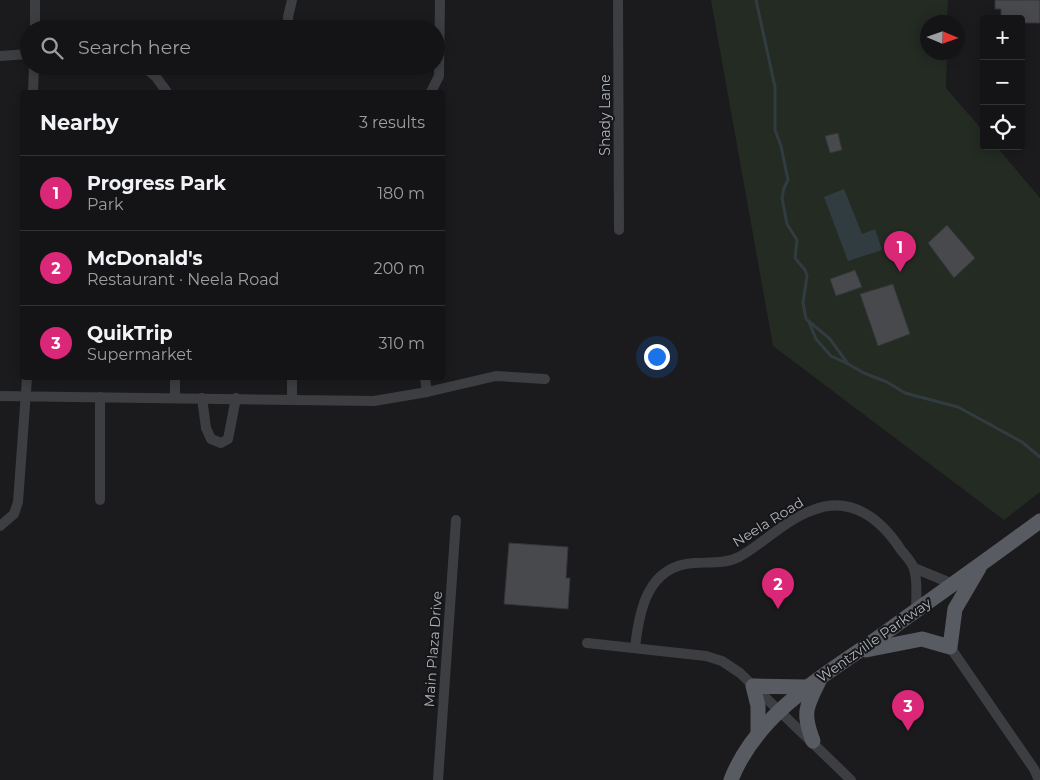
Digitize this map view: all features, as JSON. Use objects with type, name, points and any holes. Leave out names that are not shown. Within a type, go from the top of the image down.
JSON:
[{"type":"main road","name":"Wentzville Parkway","points":[[731,780],[736,765],[758,734],[780,711],[813,683],[1040,521]]},
{"type":"main road","points":[[860,651],[922,639],[950,647],[955,609],[982,563]]},
{"type":"main road","points":[[758,734],[758,706],[753,686],[813,683],[806,708],[806,724],[813,741]]},
{"type":"street","points":[[34,20],[35,0]]},
{"type":"street","points":[[288,20],[292,0]]},
{"type":"street","points":[[440,0],[440,20]]},
{"type":"street","name":"Shady Lane","points":[[618,0],[619,230]]},
{"type":"street","points":[[0,56],[20,55]]},
{"type":"street","points":[[33,90],[34,75]]},
{"type":"street","points":[[154,75],[166,90]]},
{"type":"street","points":[[432,90],[439,75]]},
{"type":"street","points":[[0,396],[292,398],[374,401],[427,392],[496,376],[545,379]]},
{"type":"street","points":[[0,526],[14,514],[18,502],[27,380]]},
{"type":"street","points":[[175,380],[175,398]]},
{"type":"street","points":[[292,380],[292,398]]},
{"type":"street","points":[[425,380],[427,392]]},
{"type":"street","points":[[100,397],[100,500]]},
{"type":"street","points":[[202,398],[206,428],[211,439],[221,444],[228,439],[236,398]]},
{"type":"street","name":"Neela Road","points":[[635,648],[642,603],[650,589],[663,575],[679,566],[692,563],[730,561],[801,514],[814,509],[840,505],[866,512],[884,526],[914,568]]},
{"type":"street","name":"Main Plaza Drive","points":[[438,780],[456,520]]},
{"type":"street","points":[[916,610],[914,568],[953,584]]},
{"type":"street","points":[[587,644],[706,656],[722,661],[753,686],[813,741],[851,780]]},
{"type":"street","points":[[950,647],[1039,780]]},
{"type":"shaded area","points":[[711,0],[948,0],[947,15],[920,15],[920,60],[947,60],[946,88],[980,127],[980,150],[999,150],[1040,198],[1040,492],[1004,520],[773,346]]},
{"type":"shaded area","points":[[844,189],[862,234],[875,229],[882,250],[848,261],[824,197]]},
{"type":"building","points":[[995,0],[1040,0],[1040,23],[1025,23],[1025,15],[1001,15],[1001,9],[995,9]]},
{"type":"building","points":[[838,133],[842,150],[830,153],[825,136]]},
{"type":"building","points":[[947,225],[975,258],[954,278],[928,243]]},
{"type":"building","points":[[855,270],[862,287],[836,296],[830,279]]},
{"type":"building","points":[[893,284],[910,334],[878,346],[860,294]]},
{"type":"building","points":[[509,543],[568,547],[566,578],[570,578],[568,609],[504,604]]},
{"type":"waterway","points":[[756,0],[775,87],[775,130],[781,146],[788,180],[782,198],[787,224],[797,240],[795,258],[805,270],[807,276],[803,303],[806,319],[830,339],[848,364],[887,382],[905,393],[958,407],[1022,442],[1040,457]]},
{"type":"waterway","points":[[809,322],[816,339],[831,356],[846,363]]},
{"type":"place","name":"Progress Park","points":[[900,272]]},
{"type":"place","name":"McDonald's","points":[[778,609]]},
{"type":"place","name":"QuikTrip","points":[[908,731]]}]
